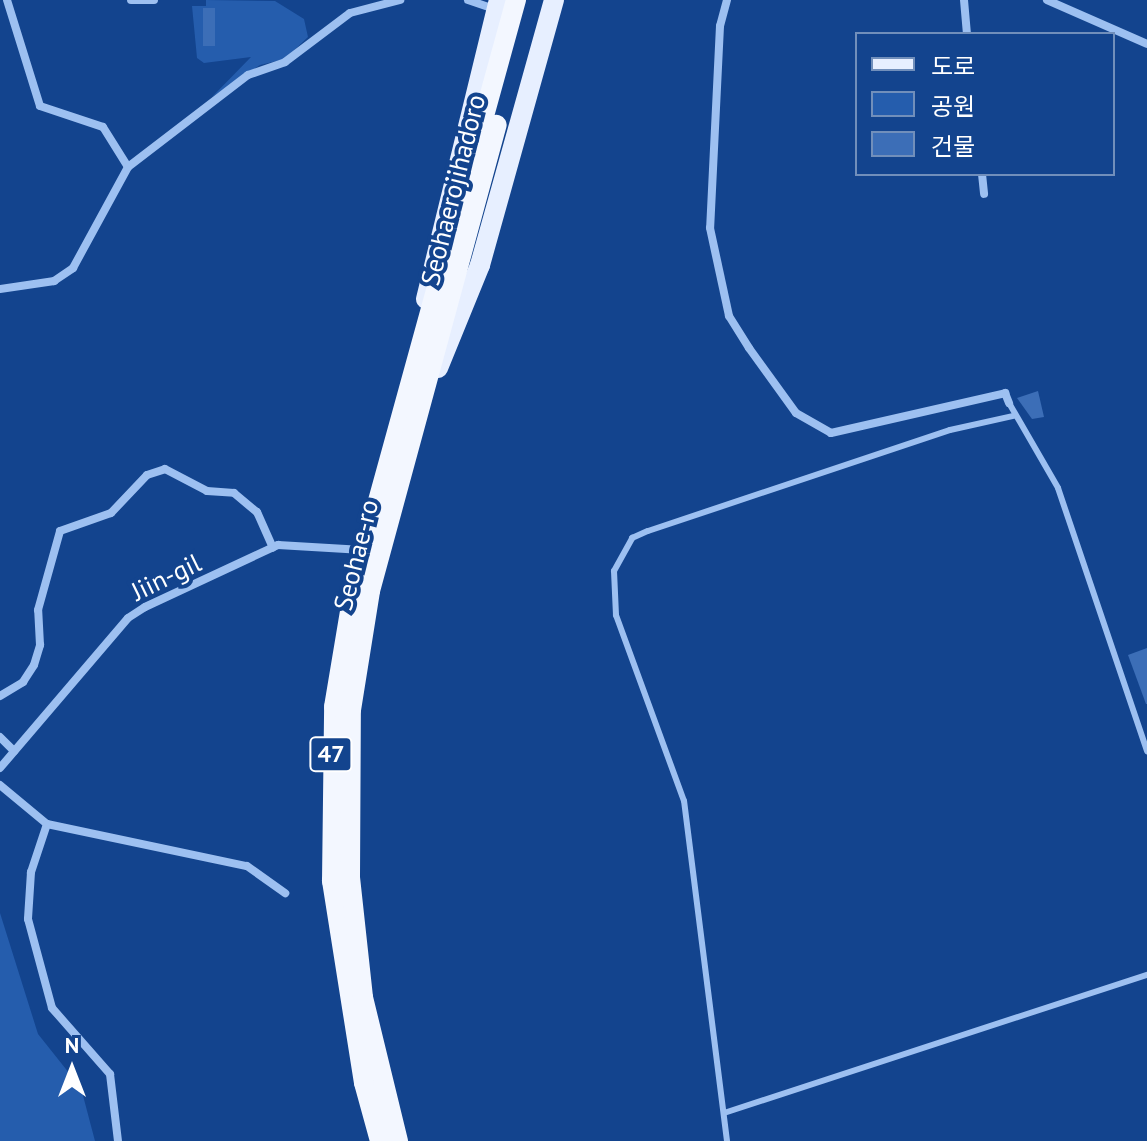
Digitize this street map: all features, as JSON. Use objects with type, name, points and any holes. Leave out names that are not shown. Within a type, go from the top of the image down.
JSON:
[{"type":"highway","name":"Seohaerojihadoro","points":[[415,373],[516,0]]},
{"type":"highway","name":"Seohaerojihadoro","points":[[428,394],[529,0]]},
{"type":"highway","name":"Seohae-ro","points":[[380,1141],[349,1000],[328,800],[334,707],[364,550],[415,373]]},
{"type":"highway","name":"Seohae-ro","points":[[398,1141],[363,997],[346,798],[351,710],[370,591],[428,394]]},
{"type":"main road","name":"Seohae-ro","points":[[428,394],[480,265],[554,0]]},
{"type":"main road","name":"Seohae-ro","points":[[415,373],[433,257],[498,5]]},
{"type":"street","points":[[7,0],[40,106],[103,127],[128,167]]},
{"type":"street","points":[[131,0],[154,0]]},
{"type":"street","points":[[0,289],[54,281],[73,268],[128,167],[248,75],[285,62],[350,13],[400,0]]},
{"type":"street","points":[[468,0],[498,5]]},
{"type":"street","points":[[727,0],[720,26],[710,228],[729,316],[749,348],[796,413],[831,433],[1005,393],[1009,403]]},
{"type":"street","points":[[964,0],[967,32]]},
{"type":"street","points":[[1047,0],[1147,44]]},
{"type":"street","points":[[982,176],[984,194]]},
{"type":"street","points":[[0,696],[23,682],[34,665],[40,645],[38,610],[60,531],[111,513],[147,475],[165,469],[207,491],[234,493],[257,512],[273,548]]},
{"type":"street","name":"Jiin-gil","points":[[0,768],[128,618],[273,548],[364,550]]},
{"type":"street","points":[[0,737],[14,751]]},
{"type":"street","points":[[0,785],[47,824],[247,866],[285,893]]},
{"type":"street","points":[[47,824],[31,872],[28,919],[52,1008],[110,1074],[118,1141]]},
{"type":"lane","points":[[1009,403],[1013,416],[1058,488],[1147,751]]},
{"type":"lane","points":[[727,1141],[684,801],[616,615],[614,571],[632,538],[648,531],[950,430],[1013,416]]},
{"type":"lane","points":[[724,1113],[1147,975]]},
{"type":"green space","points":[[206,0],[275,1],[304,19],[308,37],[285,59],[260,65],[212,97],[251,57],[204,63],[197,58],[192,6],[206,6]]},
{"type":"green space","points":[[0,913],[38,1034],[81,1088],[95,1141],[0,1141]]},
{"type":"building","points":[[203,8],[215,8],[215,46],[203,46]]},
{"type":"building","points":[[1038,391],[1044,417],[1032,419],[1017,398]]},
{"type":"building","points":[[1147,648],[1147,704],[1146,704],[1128,655]]}]
